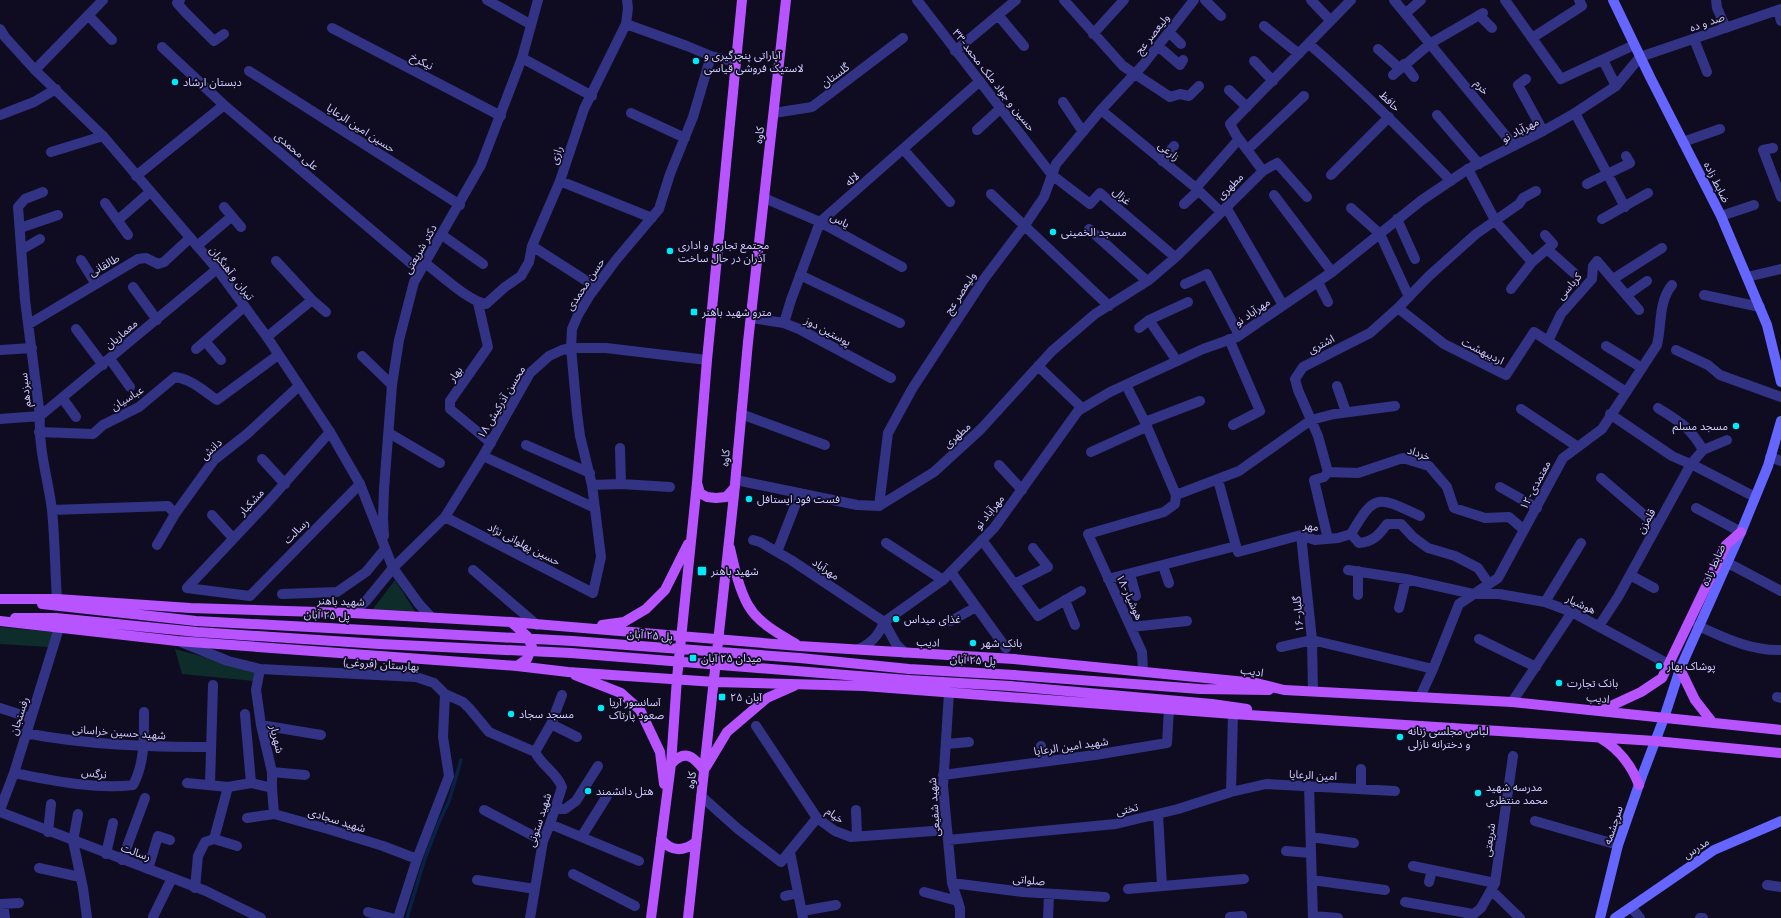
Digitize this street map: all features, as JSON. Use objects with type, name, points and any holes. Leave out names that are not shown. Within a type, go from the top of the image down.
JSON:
[{"type":"main road","name":"کاوه","points":[[651,918],[671,764],[677,678],[697,483],[707,360],[742,0]]},
{"type":"main road","name":"کاوه","points":[[688,918],[715,682],[741,414],[786,0]]},
{"type":"main road","name":"ضابط زاده","points":[[1613,0],[1634,45],[1721,216],[1767,325],[1779,362],[1781,382]]},
{"type":"main road","name":"ضابط زاده","points":[[1656,741],[1680,669],[1741,532],[1770,457],[1781,421]]},
{"type":"main road","points":[[697,483],[700,492],[707,497],[716,498],[726,497],[735,484]]},
{"type":"main road","points":[[1600,711],[1653,686],[1662,678],[1670,665],[1726,545],[1741,532]]},
{"type":"main road","points":[[586,628],[624,622],[646,610],[665,590],[691,536]]},
{"type":"main road","points":[[729,540],[739,580],[748,606],[766,625],[800,646]]},
{"type":"main road","name":"شهید باهنر","points":[[0,599],[57,599],[190,608],[351,613],[511,622],[718,639]]},
{"type":"main road","name":"پل ۲۵ آبان","points":[[14,600],[196,621],[573,641],[800,658],[910,669],[1200,689],[1284,690]]},
{"type":"main road","points":[[0,618],[56,618],[197,632],[378,644],[571,653],[908,680],[1010,686],[1212,704],[1260,711],[1278,717]]},
{"type":"main road","points":[[0,621],[177,641],[517,666],[568,672],[677,678],[715,682],[864,686],[1233,714],[1656,741],[1781,753]]},
{"type":"main road","points":[[511,622],[527,636],[532,647],[527,659],[517,666]]},
{"type":"main road","name":"ادیب","points":[[718,639],[800,646],[1014,659],[1256,683],[1284,690],[1512,702],[1781,730]]},
{"type":"main road","points":[[859,649],[844,665],[847,677],[852,682],[864,686]]},
{"type":"main road","points":[[1680,669],[1695,700],[1713,723]]},
{"type":"main road","points":[[568,672],[621,693],[640,710],[660,752],[666,798]]},
{"type":"main road","points":[[671,764],[676,758],[684,755],[695,758],[704,770],[727,732],[768,698],[785,689],[798,685]]},
{"type":"main road","points":[[1599,737],[1622,755],[1634,773],[1639,785]]},
{"type":"main road","name":"سرچشمه","points":[[1600,918],[1618,844],[1656,741]]},
{"type":"main road","name":"مدرس","points":[[1615,918],[1714,850],[1781,821]]},
{"type":"main road","points":[[661,838],[670,848],[677,850],[685,849],[696,842]]},
{"type":"street","points":[[35,70],[103,0]]},
{"type":"street","points":[[180,0],[177,2],[185,12],[214,41],[224,34]]},
{"type":"street","points":[[487,0],[530,24]]},
{"type":"street","name":"دکتر شریعتی","points":[[385,549],[383,518],[392,385],[414,282],[460,205],[481,165],[522,58],[530,24],[538,0]]},
{"type":"street","name":"رازی","points":[[482,303],[521,276],[529,262],[532,246],[560,181],[584,109],[592,96],[626,24],[628,8],[627,0]]},
{"type":"street","name":"۳۳-حسین و جواد ملک محمد","points":[[916,0],[1052,175]]},
{"type":"street","points":[[956,51],[1016,0]]},
{"type":"street","points":[[1064,0],[1123,66],[1170,97],[1180,94],[1189,96],[1199,86]]},
{"type":"street","points":[[1093,34],[1124,0]]},
{"type":"street","name":"ولیعصر عج","points":[[879,506],[888,433],[912,390],[980,285],[1044,197],[1056,164],[1101,110],[1158,46],[1194,0]]},
{"type":"street","points":[[1205,0],[1221,16]]},
{"type":"street","points":[[1311,0],[1331,21]]},
{"type":"street","points":[[1307,197],[1278,163],[1263,171],[1239,139],[1230,124],[1351,0]]},
{"type":"street","name":"خرم","points":[[1394,0],[1431,43],[1514,146]]},
{"type":"street","points":[[1406,13],[1421,0]]},
{"type":"street","points":[[1505,0],[1561,79],[1634,45]]},
{"type":"street","points":[[1532,38],[1582,6],[1579,0]]},
{"type":"street","points":[[1716,0],[1717,8],[1726,28]]},
{"type":"street","points":[[1779,10],[1781,21]]},
{"type":"street","name":"صد و ده","points":[[1640,57],[1779,10]]},
{"type":"street","points":[[1399,69],[1431,43],[1481,14],[1492,28]]},
{"type":"street","points":[[88,15],[112,40]]},
{"type":"street","points":[[998,15],[1024,46]]},
{"type":"street","points":[[626,24],[688,46],[711,56],[736,62]]},
{"type":"street","points":[[1264,26],[1299,54]]},
{"type":"street","name":"نیکرخ","points":[[332,28],[501,116]]},
{"type":"street","points":[[1169,32],[1181,44]]},
{"type":"street","name":"تیران و آهنگران","points":[[2,35],[35,70],[103,136],[217,269],[267,337],[330,432],[360,484],[393,568],[419,604],[432,618]]},
{"type":"street","name":"گلستان","points":[[774,113],[812,107],[903,38]]},
{"type":"street","points":[[1694,39],[1708,72]]},
{"type":"street","name":"حافظ","points":[[1309,44],[1345,75],[1389,117],[1451,181]]},
{"type":"street","name":"علی محمدی","points":[[162,46],[224,105],[423,267],[482,303]]},
{"type":"street","points":[[1158,46],[1180,65],[1183,60]]},
{"type":"street","points":[[1378,49],[1399,69],[1414,77]]},
{"type":"street","name":"حسن محمدی","points":[[593,593],[602,557],[590,473],[580,436],[571,348],[572,329],[578,315],[596,287],[616,260],[659,209],[670,174],[693,117],[711,56]]},
{"type":"street","name":"مهرآباد نو","points":[[884,622],[943,580],[994,528],[1078,411],[1082,408],[1126,385],[1203,349],[1240,335],[1332,272],[1422,200],[1468,169],[1543,131],[1575,113],[1616,86],[1640,57]]},
{"type":"street","points":[[522,58],[592,96]]},
{"type":"street","points":[[1602,60],[1616,86]]},
{"type":"street","points":[[1254,61],[1273,81]]},
{"type":"street","name":"حسین امین الرعایا","points":[[249,71],[460,205]]},
{"type":"street","points":[[1526,79],[1518,85],[1543,131]]},
{"type":"street","name":"لاله","points":[[784,324],[800,275],[820,222],[980,81]]},
{"type":"street","points":[[0,115],[34,102],[56,89]]},
{"type":"street","points":[[1230,90],[1247,107]]},
{"type":"street","points":[[1247,150],[1304,96]]},
{"type":"street","points":[[1063,102],[1082,132]]},
{"type":"street","points":[[136,176],[224,105]]},
{"type":"street","points":[[977,130],[1001,108]]},
{"type":"street","name":"زارعی","points":[[1101,110],[1224,210],[1283,305]]},
{"type":"street","points":[[631,113],[685,138]]},
{"type":"street","points":[[1575,113],[1625,206]]},
{"type":"street","points":[[1436,115],[1479,164]]},
{"type":"street","points":[[1331,175],[1389,117]]},
{"type":"street","points":[[1683,142],[1720,129]]},
{"type":"street","points":[[51,152],[103,136]]},
{"type":"street","points":[[1184,204],[1239,139]]},
{"type":"street","points":[[1162,161],[1174,146]]},
{"type":"street","points":[[1773,148],[1763,150],[1781,197]]},
{"type":"street","points":[[903,149],[950,202]]},
{"type":"street","points":[[1587,184],[1630,163],[1626,156]]},
{"type":"street","points":[[1468,169],[1496,222],[1532,262]]},
{"type":"street","name":"مطهری","points":[[879,506],[934,472],[981,429],[1052,351],[1095,314],[1147,281],[1175,258],[1263,171]]},
{"type":"street","name":"غزال","points":[[1052,175],[1090,204],[1100,193],[1175,258]]},
{"type":"street","points":[[560,181],[652,218]]},
{"type":"street","name":"اشتری","points":[[1328,472],[1318,436],[1298,390],[1296,379],[1303,368],[1370,334],[1429,276],[1476,234],[1496,222],[1519,204],[1522,198],[1536,191]]},
{"type":"street","name":"سیزدهم","points":[[43,192],[25,199],[18,207],[29,324],[40,416],[39,432],[41,453],[52,510],[57,599]]},
{"type":"street","points":[[118,220],[150,192]]},
{"type":"street","points":[[1602,219],[1648,193]]},
{"type":"street","points":[[991,194],[1109,306]]},
{"type":"street","points":[[1274,195],[1332,272]]},
{"type":"street","name":"یاس","points":[[764,198],[820,222],[902,267]]},
{"type":"street","points":[[104,203],[128,235]]},
{"type":"street","points":[[1721,216],[1754,205]]},
{"type":"street","points":[[224,207],[241,227]]},
{"type":"street","points":[[1351,208],[1380,234],[1409,297]]},
{"type":"street","points":[[20,228],[58,215]]},
{"type":"street","points":[[197,246],[231,217]]},
{"type":"street","points":[[1397,220],[1415,259]]},
{"type":"street","points":[[1089,228],[1147,281]]},
{"type":"street","points":[[442,235],[483,264]]},
{"type":"street","points":[[1511,289],[1532,262],[1553,244],[1545,235]]},
{"type":"street","name":"طالقانی","points":[[29,324],[138,259],[146,258],[158,264],[164,262],[190,238]]},
{"type":"street","points":[[22,250],[40,239]]},
{"type":"street","points":[[532,246],[596,287]]},
{"type":"street","points":[[1613,279],[1662,248]]},
{"type":"street","points":[[1547,249],[1574,273]]},
{"type":"street","points":[[81,260],[96,284]]},
{"type":"street","points":[[276,261],[312,300],[326,312]]},
{"type":"street","name":"کرباسی","points":[[1548,341],[1561,314],[1592,278],[1593,266],[1597,261],[1639,310]]},
{"type":"street","name":"معماریان","points":[[40,416],[63,399],[217,269]]},
{"type":"street","points":[[1747,277],[1781,269]]},
{"type":"street","points":[[1185,284],[1207,274],[1240,335]]},
{"type":"street","points":[[800,275],[900,323]]},
{"type":"street","points":[[1627,295],[1647,281]]},
{"type":"street","points":[[1318,282],[1328,302]]},
{"type":"street","name":"۱۲-معتمدی","points":[[1420,698],[1459,604],[1498,578],[1563,458],[1602,429],[1610,414],[1657,345],[1660,332],[1661,310],[1666,292],[1672,285]]},
{"type":"street","points":[[133,287],[156,320]]},
{"type":"street","points":[[1704,295],[1760,307]]},
{"type":"street","points":[[267,337],[312,300]]},
{"type":"street","points":[[1139,328],[1150,320],[1188,302]]},
{"type":"street","name":"بهار","points":[[482,303],[488,347],[450,401],[450,409],[491,443]]},
{"type":"street","points":[[196,349],[244,307]]},
{"type":"street","name":"اردیبهشت","points":[[1398,308],[1444,344],[1506,375],[1534,332],[1626,392]]},
{"type":"street","name":"پوستین دوز","points":[[751,318],[784,324],[799,329],[891,378]]},
{"type":"street","points":[[1150,320],[1178,361]]},
{"type":"street","points":[[76,329],[130,387]]},
{"type":"street","points":[[1230,340],[1260,411],[1233,425]]},
{"type":"street","points":[[206,341],[221,360]]},
{"type":"street","points":[[1606,346],[1642,368]]},
{"type":"street","points":[[0,350],[32,348]]},
{"type":"street","name":"محسن آذرکیش ۱۸","points":[[351,613],[366,601],[393,568],[445,517],[491,443],[530,373],[549,356],[571,348],[606,348],[707,360]]},
{"type":"street","points":[[1676,350],[1708,365],[1720,375],[1781,397]]},
{"type":"street","name":"عباسیان","points":[[39,432],[93,434],[103,425],[139,407],[175,377],[183,378],[194,384],[217,400],[278,355]]},
{"type":"street","points":[[362,356],[392,385]]},
{"type":"street","points":[[1038,366],[1082,408]]},
{"type":"street","points":[[1126,385],[1176,495],[1238,471],[1311,420],[1346,412],[1395,406]]},
{"type":"street","name":"دانش","points":[[158,545],[175,514],[214,460],[248,434],[300,386]]},
{"type":"street","points":[[1337,386],[1346,412]]},
{"type":"street","points":[[63,399],[76,417]]},
{"type":"street","points":[[1091,452],[1145,424],[1200,401]]},
{"type":"street","points":[[1658,408],[1685,425],[1694,435],[1703,450]]},
{"type":"street","points":[[1521,409],[1578,447]]},
{"type":"street","points":[[741,414],[825,445]]},
{"type":"street","points":[[1610,414],[1672,456],[1691,464],[1755,497]]},
{"type":"street","points":[[0,419],[40,416]]},
{"type":"street","name":"مشکبار","points":[[187,588],[284,484],[330,432]]},
{"type":"street","points":[[388,433],[440,463]]},
{"type":"street","name":"قلمزن","points":[[1599,626],[1630,576],[1691,464],[1703,450],[1727,440]]},
{"type":"street","points":[[526,445],[590,473]]},
{"type":"street","points":[[620,448],[622,484]]},
{"type":"street","points":[[483,456],[595,508]]},
{"type":"street","points":[[1770,457],[1781,461]]},
{"type":"street","name":"خرداد","points":[[1328,472],[1358,473],[1403,458],[1429,466],[1447,487],[1454,508],[1485,518],[1509,517],[1524,530]]},
{"type":"street","points":[[262,459],[284,484]]},
{"type":"street","points":[[999,465],[1022,490]]},
{"type":"street","points":[[1328,472],[1324,477],[1314,480],[1328,539]]},
{"type":"street","points":[[1601,478],[1657,526]]},
{"type":"street","points":[[1218,480],[1236,546]]},
{"type":"street","name":"رسالت","points":[[187,588],[250,596],[360,484]]},
{"type":"street","points":[[592,485],[622,484],[670,487]]},
{"type":"street","points":[[735,484],[800,493],[857,505],[879,506]]},
{"type":"street","points":[[1500,487],[1536,508]]},
{"type":"street","points":[[777,552],[800,493]]},
{"type":"street","name":"۱۸-هوشیار","points":[[1143,671],[1142,652],[1088,534],[1164,512],[1175,504],[1176,495]]},
{"type":"street","points":[[1420,516],[1389,502],[1379,501],[1366,510],[1351,534],[1359,543],[1365,543],[1376,538],[1387,524],[1401,524],[1412,536],[1428,548],[1455,556],[1478,568],[1489,584]]},
{"type":"street","points":[[52,510],[168,506],[175,514]]},
{"type":"street","points":[[1696,508],[1741,532]]},
{"type":"street","points":[[212,515],[233,538]]},
{"type":"street","name":"حسین پهلوانی نژاد","points":[[445,517],[593,593]]},
{"type":"street","name":"مهر","points":[[1108,579],[1236,546],[1238,552],[1300,535],[1315,540],[1338,538],[1351,534]]},
{"type":"street","name":"۱۶-گلبار","points":[[1300,535],[1312,640],[1313,691]]},
{"type":"street","name":"مهرآباد","points":[[753,540],[777,552],[884,622]]},
{"type":"street","points":[[982,540],[1038,616],[1081,591]]},
{"type":"street","points":[[886,543],[943,580]]},
{"type":"street","points":[[1545,602],[1581,543]]},
{"type":"street","points":[[1014,584],[1048,567],[1033,548]]},
{"type":"street","points":[[282,594],[337,592],[366,572],[385,549]]},
{"type":"street","points":[[1728,563],[1781,591]]},
{"type":"street","points":[[1163,566],[1169,583]]},
{"type":"street","points":[[473,570],[537,624]]},
{"type":"street","name":"هوشیار","points":[[1358,595],[1353,570],[1406,579],[1473,594],[1499,594],[1545,602],[1572,612],[1670,665]]},
{"type":"street","points":[[951,572],[1006,648]]},
{"type":"street","points":[[1130,574],[1136,596]]},
{"type":"street","points":[[1630,576],[1654,588]]},
{"type":"street","points":[[1400,608],[1406,579]]},
{"type":"street","points":[[1065,600],[1075,625]]},
{"type":"street","points":[[951,621],[976,607]]},
{"type":"street","points":[[1512,702],[1572,612]]},
{"type":"street","points":[[1131,627],[1187,621]]},
{"type":"street","points":[[859,649],[867,645],[879,634],[884,622]]},
{"type":"street","points":[[884,622],[896,644],[905,653]]},
{"type":"street","points":[[1698,626],[1733,642],[1767,650],[1781,650]]},
{"type":"street","name":"رفسنجان","points":[[0,811],[14,773],[60,628]]},
{"type":"street","points":[[1480,639],[1536,667]]},
{"type":"street","points":[[1281,648],[1312,640],[1433,669]]},
{"type":"street","name":"بهارستان (فروغی)","points":[[177,641],[228,661],[260,668],[416,677],[434,683],[445,694]]},
{"type":"street","name":"شهریار","points":[[260,668],[256,690],[261,725],[272,772],[274,814]]},
{"type":"street","points":[[210,784],[213,685]]},
{"type":"street","name":"شهید شفیعی","points":[[949,693],[943,786],[952,882],[960,908],[960,918]]},
{"type":"street","points":[[398,918],[417,859],[449,776],[443,737],[445,694]]},
{"type":"street","name":"شهید ستونی","points":[[445,694],[463,702],[489,732],[535,752],[538,759],[558,778],[562,787],[543,841],[530,918]]},
{"type":"street","points":[[535,752],[551,724],[562,695]]},
{"type":"street","points":[[0,708],[31,718]]},
{"type":"street","name":"شهید امین الرعایا","points":[[943,775],[1044,762],[1167,743],[1169,709]]},
{"type":"street","points":[[143,747],[144,712]]},
{"type":"street","points":[[245,714],[251,783]]},
{"type":"street","points":[[1231,792],[1233,714]]},
{"type":"street","points":[[551,724],[577,737]]},
{"type":"street","points":[[261,725],[321,734]]},
{"type":"street","name":"خیام","points":[[756,726],[817,818],[835,831],[851,837],[948,835]]},
{"type":"street","name":"شهید حسین خراسانی","points":[[26,733],[58,739],[143,747],[211,747]]},
{"type":"street","points":[[946,744],[969,742]]},
{"type":"street","points":[[1041,746],[1044,762]]},
{"type":"street","name":"نرگس","points":[[14,773],[44,779],[113,788],[133,785],[139,774],[143,747]]},
{"type":"street","name":"شریعتی","points":[[1471,916],[1481,908],[1493,887],[1514,756]]},
{"type":"street","points":[[555,809],[565,809],[576,802],[598,766]]},
{"type":"street","points":[[1360,789],[1361,769]]},
{"type":"street","points":[[272,772],[305,775]]},
{"type":"street","points":[[187,783],[210,784],[228,787],[251,783],[272,788]]},
{"type":"street","name":"امین الرعایا","points":[[1231,792],[1266,784],[1395,791]]},
{"type":"street","points":[[1309,786],[1313,917],[1338,918]]},
{"type":"street","points":[[214,839],[228,787]]},
{"type":"street","name":"تختی","points":[[948,835],[1116,824],[1158,814],[1231,792]]},
{"type":"street","points":[[582,836],[607,796]]},
{"type":"street","points":[[701,796],[738,829],[781,862],[817,818]]},
{"type":"street","points":[[122,860],[145,798]]},
{"type":"street","points":[[48,832],[51,804]]},
{"type":"street","points":[[484,810],[543,841]]},
{"type":"street","points":[[856,810],[857,836]]},
{"type":"street","name":"رسالت","points":[[0,811],[48,832],[206,891],[261,918]]},
{"type":"street","points":[[78,814],[72,841],[88,918]]},
{"type":"street","name":"شهید سجادی","points":[[247,818],[274,814],[383,846],[417,859]]},
{"type":"street","points":[[1158,814],[1162,886]]},
{"type":"street","points":[[1535,821],[1618,844]]},
{"type":"street","points":[[106,854],[113,823]]},
{"type":"street","points":[[550,824],[582,836],[639,861]]},
{"type":"street","points":[[148,869],[158,836],[170,840]]},
{"type":"street","points":[[1311,837],[1354,843]]},
{"type":"street","points":[[195,888],[198,856],[205,842],[214,839],[237,846]]},
{"type":"street","points":[[1286,851],[1311,853]]},
{"type":"street","points":[[790,852],[803,915],[836,905]]},
{"type":"street","points":[[1413,866],[1493,887],[1520,918]]},
{"type":"street","points":[[39,868],[80,877]]},
{"type":"street","points":[[1429,882],[1432,870]]},
{"type":"street","points":[[573,874],[636,906]]},
{"type":"street","points":[[153,918],[172,878]]},
{"type":"street","points":[[1128,889],[1244,879]]},
{"type":"street","points":[[477,880],[535,890]]},
{"type":"street","points":[[1312,880],[1384,890]]},
{"type":"street","name":"صلواتی","points":[[952,882],[1023,892],[1105,897]]},
{"type":"street","points":[[1768,885],[1781,887]]},
{"type":"street","points":[[924,892],[958,901]]},
{"type":"street","points":[[785,896],[798,893]]},
{"type":"street","points":[[1048,918],[1049,894]]},
{"type":"street","points":[[1405,902],[1471,916]]},
{"type":"street","points":[[5,918],[1,904],[19,903]]},
{"type":"street","points":[[1631,907],[1640,918]]},
{"type":"street","points":[[368,912],[391,918]]},
{"type":"street","points":[[1230,917],[1242,916],[1242,918]]},
{"type":"green space","points":[[395,580],[416,613],[372,610]]},
{"type":"green space","points":[[0,627],[54,632],[49,647],[0,644]]},
{"type":"green space","points":[[175,649],[255,671],[254,681],[182,674]]},
{"type":"waterway","points":[[407,918],[424,861],[449,801],[461,760]]},
{"type":"place","name":"آپاراتی پنچرگیری و لاستیک فروشی قیاسی","points":[[696,61]]},
{"type":"place","name":"دبستان ارشاد","points":[[175,82]]},
{"type":"place","name":"مسجد الخمینی","points":[[1053,232]]},
{"type":"place","name":"مجتمع تجاری و اداری آذران در حال ساخت","points":[[670,251]]},
{"type":"place","name":"مترو شهید باهنر","points":[[694,312]]},
{"type":"place","name":"مسجد مسلم","points":[[1736,426]]},
{"type":"place","name":"فست فود ایستافل","points":[[749,499]]},
{"type":"place","name":"شهید باهنر","points":[[702,571]]},
{"type":"place","name":"غذای میداس","points":[[896,619]]},
{"type":"place","name":"بانک شهر","points":[[973,643]]},
{"type":"place","name":"میدان ۲۵ آبان","points":[[693,658]]},
{"type":"place","name":"پوشاک بهار","points":[[1659,666]]},
{"type":"place","name":"بانک تجارت","points":[[1559,683]]},
{"type":"place","name":"۲۵ آبان","points":[[722,697]]},
{"type":"place","name":"آسانسور آریا صعود پارتاک","points":[[601,708]]},
{"type":"place","name":"مسجد سجاد","points":[[511,714]]},
{"type":"place","name":"لباس مجلسی زنانه و دخترانه نازلی","points":[[1400,737]]},
{"type":"place","name":"هتل دانشمند","points":[[588,791]]},
{"type":"place","name":"مدرسه شهید محمد منتظری","points":[[1478,793]]}]
